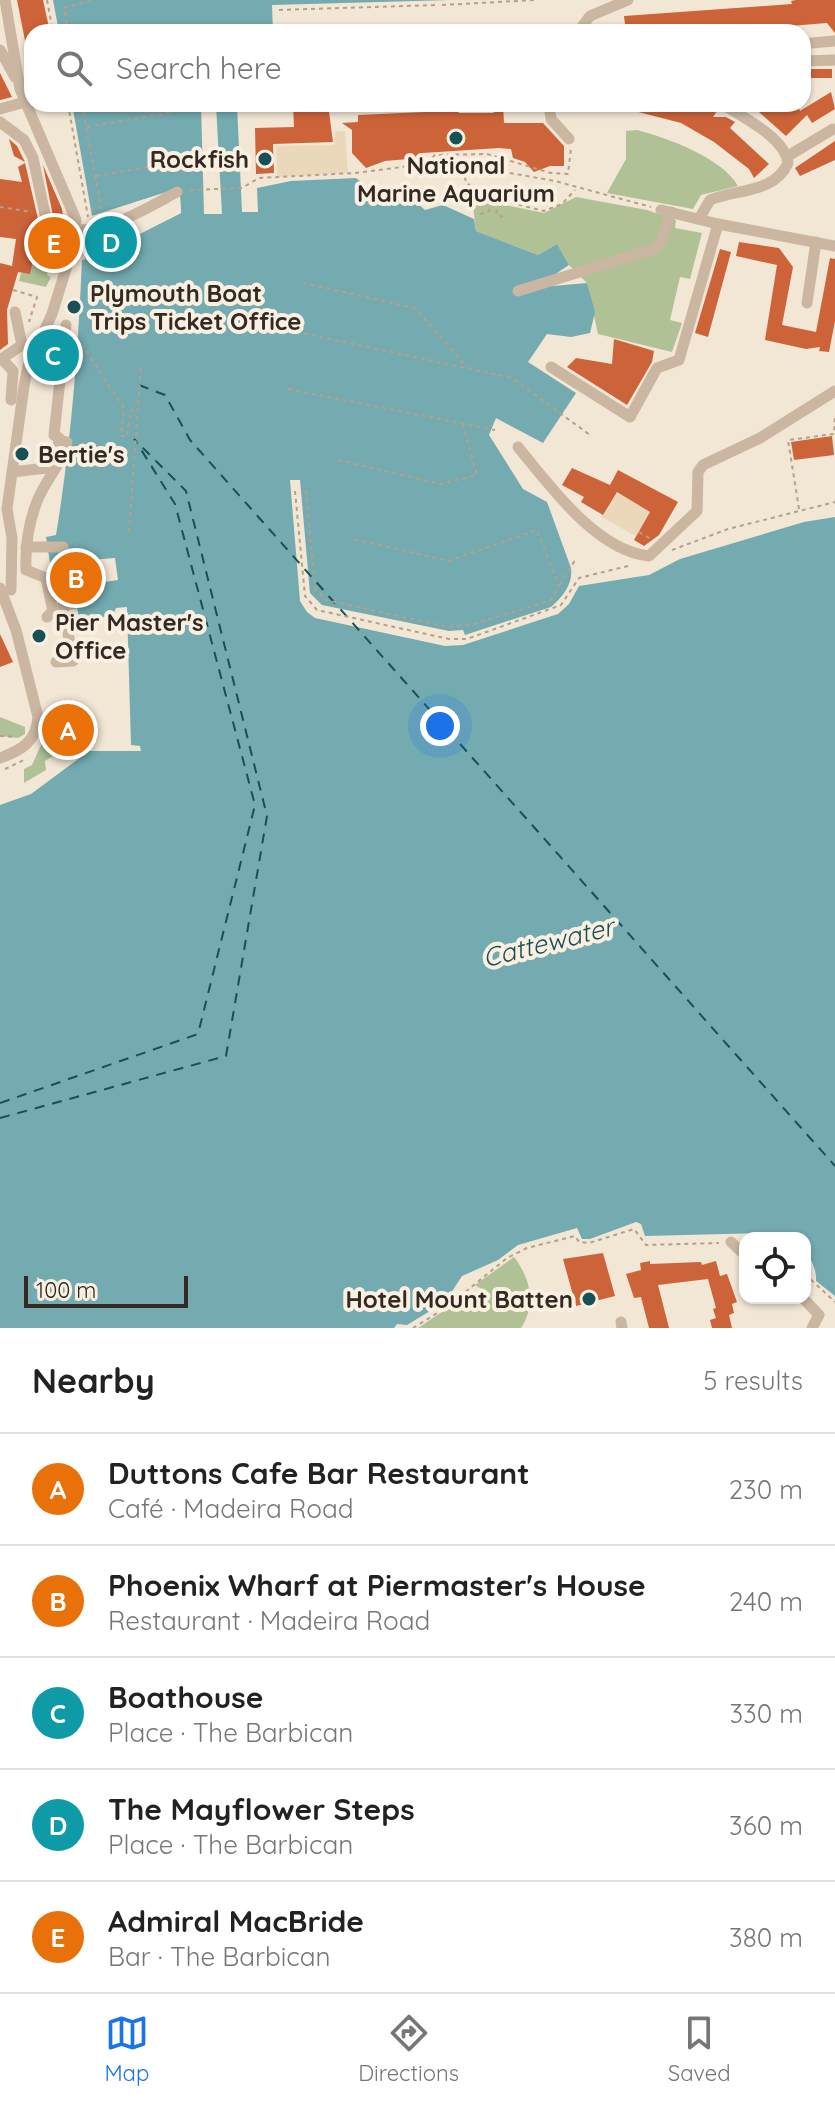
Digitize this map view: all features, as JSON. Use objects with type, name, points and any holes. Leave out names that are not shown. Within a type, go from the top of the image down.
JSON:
[{"type":"street","points":[[5,0],[20,89]]},
{"type":"street","points":[[584,24],[590,16],[628,0]]},
{"type":"street","points":[[811,43],[835,41]]},
{"type":"street","points":[[0,50],[24,99]]},
{"type":"street","points":[[811,61],[835,60]]},
{"type":"street","points":[[0,109],[24,102]]},
{"type":"street","points":[[0,758],[31,741],[37,731],[38,717],[6,589],[12,538],[7,509],[28,366],[52,314],[81,230],[30,112]]},
{"type":"street","points":[[550,112],[551,119],[569,139]]},
{"type":"street","points":[[735,112],[755,125],[788,156]]},
{"type":"street","points":[[13,132],[34,119]]},
{"type":"street","points":[[0,122],[24,140],[33,158],[45,214]]},
{"type":"street","points":[[699,219],[710,200],[766,186],[775,180],[784,172],[788,156],[833,129]]},
{"type":"street","points":[[81,230],[134,215],[177,192]]},
{"type":"street","points":[[518,291],[654,249],[661,242],[666,211],[835,246]]},
{"type":"street","points":[[551,367],[630,417],[657,368],[679,360],[718,224]]},
{"type":"street","points":[[807,303],[816,242]]},
{"type":"street","points":[[11,400],[13,371],[2,360],[22,345],[15,312]]},
{"type":"street","points":[[47,617],[53,611],[46,578],[26,570],[26,547],[38,499],[64,455],[67,442],[54,435],[66,325]]},
{"type":"street","points":[[518,447],[572,512],[631,554],[649,556],[697,511],[698,472],[703,465],[760,438],[835,391]]},
{"type":"street","points":[[12,472],[47,468],[57,456],[59,439]]},
{"type":"street","points":[[26,547],[63,547]]},
{"type":"street","points":[[56,662],[73,661],[63,605],[76,603]]},
{"type":"street","points":[[731,1242],[739,1249]]},
{"type":"street","points":[[809,1304],[819,1315],[812,1328]]},
{"type":"path","points":[[47,0],[52,24]]},
{"type":"path","points":[[67,24],[64,8],[94,0]]},
{"type":"path","points":[[442,5],[535,0]]},
{"type":"path","points":[[279,10],[436,5]]},
{"type":"path","points":[[69,112],[88,214],[81,230],[98,253]]},
{"type":"path","points":[[83,112],[101,207],[91,210]]},
{"type":"path","points":[[86,128],[173,112]]},
{"type":"path","points":[[177,192],[242,188],[259,178],[355,173],[425,164],[430,158],[487,154],[551,173],[568,174],[569,139]]},
{"type":"path","points":[[430,158],[463,167],[499,170],[666,211]]},
{"type":"path","points":[[95,176],[176,162]]},
{"type":"path","points":[[463,167],[471,189],[500,201],[544,211],[562,204],[575,189]]},
{"type":"path","points":[[480,214],[493,207],[495,199]]},
{"type":"path","points":[[500,201],[496,214],[503,217]]},
{"type":"path","points":[[0,207],[45,214]]},
{"type":"path","points":[[85,259],[106,250]]},
{"type":"path","points":[[303,283],[415,308],[468,367]]},
{"type":"path","points":[[13,290],[37,297],[22,345]]},
{"type":"path","points":[[66,325],[124,408],[121,436],[127,436],[131,410],[136,411]]},
{"type":"path","points":[[288,330],[468,367],[523,383],[590,435]]},
{"type":"path","points":[[129,532],[141,365]]},
{"type":"path","points":[[288,389],[495,430]]},
{"type":"path","points":[[799,509],[788,440],[834,434],[835,415]]},
{"type":"path","points":[[338,460],[441,484],[477,475],[463,424]]},
{"type":"path","points":[[295,491],[305,596],[317,610],[346,618],[449,639],[467,639],[561,605],[579,578],[637,564]]},
{"type":"path","points":[[306,491],[315,588],[326,600],[448,627],[474,624],[551,600],[575,560]]},
{"type":"path","points":[[662,555],[692,541],[799,509],[835,502]]},
{"type":"path","points":[[349,538],[449,561],[537,530],[559,586]]},
{"type":"path","points":[[0,736],[18,738]]},
{"type":"path","points":[[413,1328],[447,1307],[507,1258],[527,1248],[554,1243],[560,1237],[575,1236],[579,1242],[589,1243],[634,1229],[646,1245],[731,1242]]},
{"type":"path","points":[[811,1280],[835,1302]]},
{"type":"green space","points":[[637,130],[664,138],[707,158],[738,186],[701,195],[693,209],[607,193],[626,159],[626,131]]},
{"type":"green space","points":[[576,197],[647,210],[676,220],[675,228],[702,233],[690,279],[680,277],[670,320],[682,323],[672,352],[598,334],[587,283],[569,265],[557,244],[538,255],[476,231],[472,198],[544,213]]},
{"type":"green space","points":[[34,252],[51,260],[47,275],[51,277],[46,287],[19,281],[21,273],[30,273]]},
{"type":"green space","points":[[0,717],[25,727],[25,734],[18,738],[0,736]]},
{"type":"green space","points":[[53,731],[79,740],[45,761],[46,770],[24,783],[24,769],[32,765],[46,734],[51,735]]},
{"type":"green space","points":[[514,1257],[530,1291],[529,1310],[521,1328],[418,1328],[466,1296],[471,1306],[483,1305],[486,1292],[475,1285]]},
{"type":"shaded area","points":[[335,131],[345,131],[348,173],[277,177],[276,146],[334,145]]},
{"type":"shaded area","points":[[617,492],[650,512],[636,536],[601,517]]},
{"type":"water","points":[[53,0],[451,0],[272,5],[273,24],[58,24]]},
{"type":"water","name":"Cattewater","points":[[73,112],[201,112],[204,214],[222,214],[216,112],[237,112],[242,212],[258,212],[257,188],[291,181],[356,178],[374,192],[406,193],[425,210],[443,205],[474,219],[476,231],[538,255],[557,244],[569,265],[557,273],[553,286],[587,283],[595,312],[590,333],[571,337],[547,334],[528,362],[576,393],[543,443],[496,418],[489,435],[523,489],[547,502],[571,568],[569,585],[563,594],[551,607],[465,635],[463,630],[449,631],[322,605],[310,593],[300,480],[290,480],[300,601],[315,618],[445,646],[463,645],[558,614],[569,604],[579,586],[649,575],[680,559],[804,522],[835,517],[835,1296],[816,1281],[811,1260],[811,1232],[645,1236],[641,1224],[636,1222],[590,1239],[582,1239],[577,1228],[518,1245],[498,1260],[462,1276],[445,1302],[407,1325],[397,1324],[394,1328],[0,1328],[0,805],[31,794],[89,751],[141,751],[140,746],[131,745],[127,607],[116,608],[112,617],[79,617],[75,597],[86,595],[85,585],[118,580],[115,558],[50,563],[46,537],[56,535],[66,467],[82,260],[92,258],[181,213],[180,196],[173,190],[92,216]]},
{"type":"pier","points":[[173,190],[180,196],[181,213],[92,258],[82,260],[83,256],[177,210],[176,194],[91,220],[92,216]]},
{"type":"building","points":[[17,0],[43,0],[48,24],[24,24],[24,36]]},
{"type":"building","points":[[835,0],[835,33],[827,23],[625,24],[624,16],[792,4],[791,1]]},
{"type":"building","points":[[811,69],[832,69],[832,78],[811,78]]},
{"type":"building","points":[[0,73],[12,97],[0,100]]},
{"type":"building","points":[[831,92],[835,109],[812,123],[807,115],[786,136],[759,112],[811,112],[811,104]]},
{"type":"building","name":"Rockfish","points":[[293,112],[329,112],[333,142],[273,144],[274,173],[256,174],[255,128],[294,127]]},
{"type":"building","name":"National Marine Aquarium","points":[[503,112],[504,123],[543,123],[564,146],[564,166],[550,166],[534,172],[525,162],[513,158],[511,149],[499,148],[423,153],[420,158],[385,161],[366,168],[352,153],[352,130],[342,123],[358,122],[358,115]]},
{"type":"building","points":[[638,112],[716,112],[713,117],[726,117],[735,122],[730,128],[769,164],[754,178],[749,169],[714,142],[681,123]]},
{"type":"building","points":[[9,139],[17,146],[25,162],[14,156]]},
{"type":"building","points":[[835,141],[835,160],[800,176],[795,168]]},
{"type":"building","points":[[25,163],[38,219],[46,222],[53,216],[43,165],[62,209],[65,233],[58,262],[34,255],[30,274],[18,272],[7,310],[8,344],[0,350],[0,263],[12,266],[16,239],[0,237],[0,179],[22,182],[18,167]]},
{"type":"building","points":[[739,242],[779,248],[793,267],[782,325],[816,332],[830,258],[835,259],[835,321],[829,352],[819,351],[820,347],[806,349],[765,340],[777,265],[736,256]]},
{"type":"building","points":[[720,249],[731,252],[708,337],[695,333]]},
{"type":"building","points":[[53,334],[56,335],[52,376],[42,373]]},
{"type":"building","points":[[614,339],[654,351],[652,362],[627,405],[567,367],[576,358],[612,364]]},
{"type":"building","points":[[832,436],[834,455],[794,460],[791,442]]},
{"type":"building","points":[[572,468],[610,485],[618,470],[678,502],[659,535],[644,546],[634,540],[650,512],[617,492],[603,515],[581,502],[584,497],[562,485]]},
{"type":"building","points":[[83,564],[85,591],[69,592],[67,565]]},
{"type":"building","points":[[0,634],[13,662],[0,667]]},
{"type":"building","points":[[57,720],[83,728],[79,740],[53,731]]},
{"type":"building","points":[[603,1253],[615,1296],[576,1306],[563,1259]]},
{"type":"building","points":[[650,1261],[650,1264],[701,1262],[702,1265],[716,1261],[720,1276],[727,1274],[737,1302],[732,1304],[734,1313],[729,1315],[732,1328],[712,1328],[710,1320],[716,1318],[713,1309],[716,1308],[708,1279],[658,1285],[669,1328],[649,1328],[641,1297],[634,1298],[626,1274],[641,1270],[640,1263]]},
{"type":"ferry route","points":[[139,385],[165,395],[190,440],[835,1166]]},
{"type":"ferry route","points":[[0,1118],[226,1056],[267,816],[186,491],[134,439]]},
{"type":"ferry route","points":[[0,1103],[198,1034],[255,805],[175,504],[137,443]]},
{"type":"place","name":"National Marine Aquarium","points":[[456,138]]},
{"type":"place","name":"Rockfish","points":[[265,159]]},
{"type":"place","name":"The Mayflower Steps","points":[[111,242]]},
{"type":"place","name":"Admiral MacBride","points":[[54,243]]},
{"type":"place","name":"Plymouth Boat Trips Ticket Office","points":[[74,307]]},
{"type":"place","name":"Boathouse","points":[[53,355]]},
{"type":"place","name":"Bertie's","points":[[22,454]]},
{"type":"place","name":"Phoenix Wharf at Piermaster's House","points":[[76,578]]},
{"type":"place","name":"Pier Master's Office","points":[[39,636]]},
{"type":"place","name":"Duttons Cafe Bar Restaurant","points":[[68,730]]},
{"type":"place","name":"Hotel Mount Batten","points":[[589,1299]]}]
